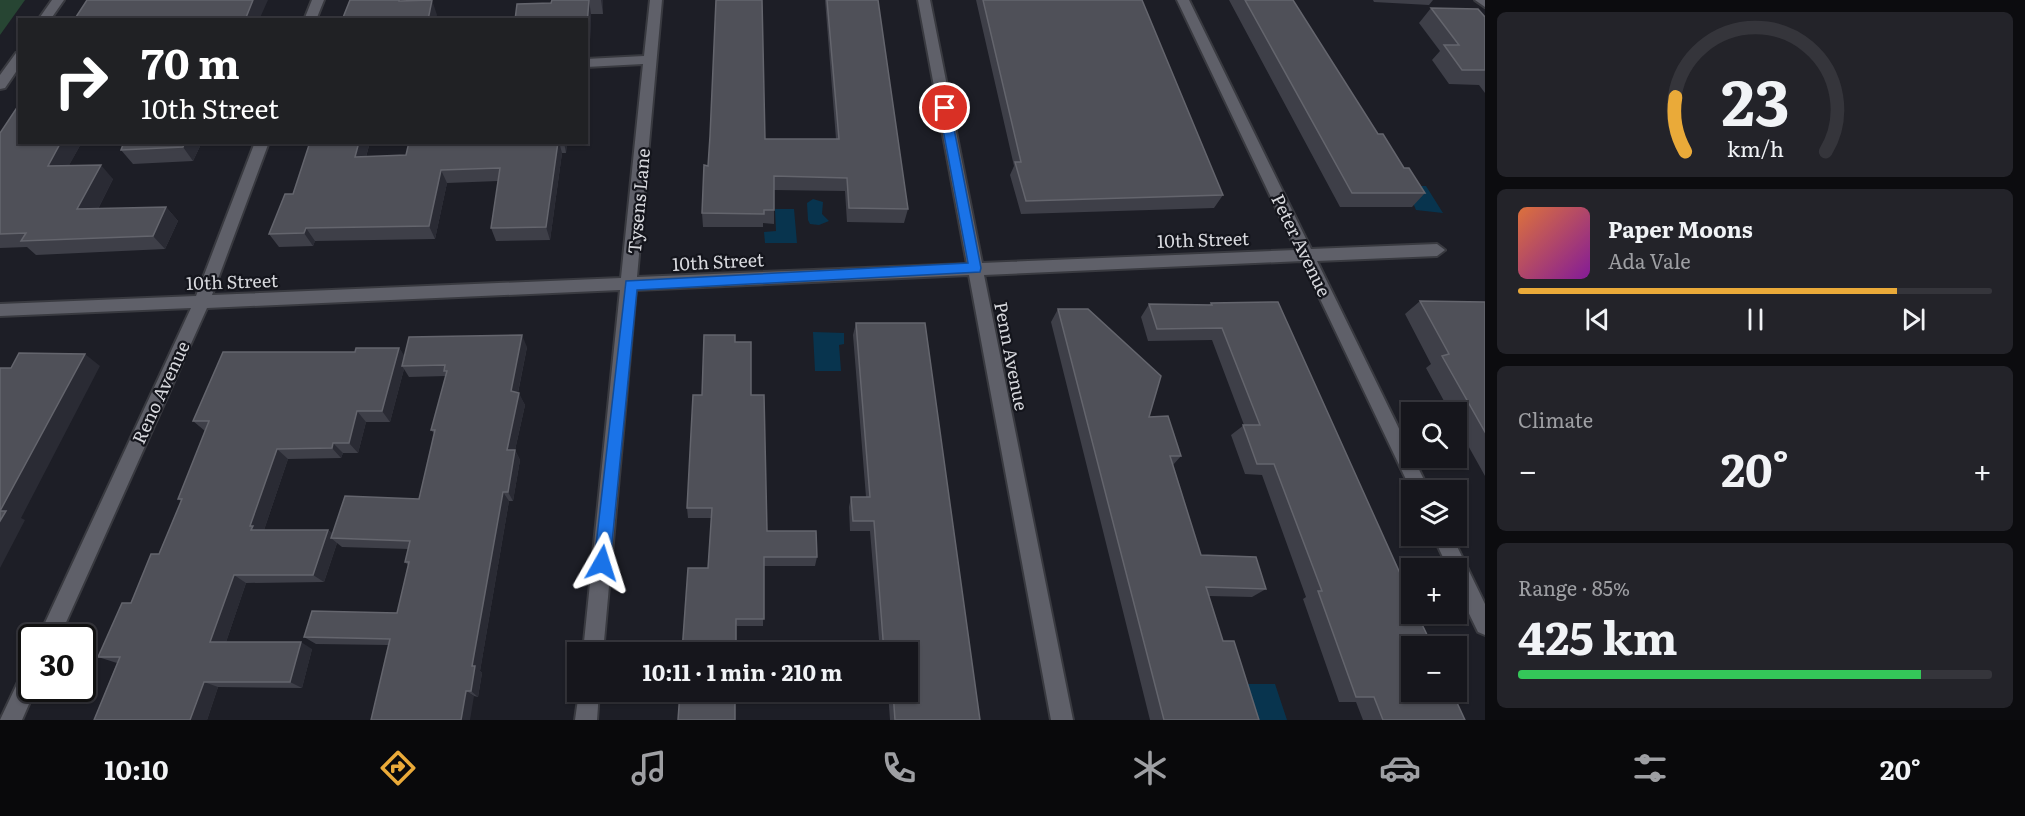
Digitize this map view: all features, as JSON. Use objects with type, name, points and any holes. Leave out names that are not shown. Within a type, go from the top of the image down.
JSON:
[{"type":"street","points":[[45,18],[58,0]]},
{"type":"street","points":[[311,18],[318,0]]},
{"type":"street","name":"Tysens Lane","points":[[594,642],[631,285],[656,0]]},
{"type":"street","name":"Penn Avenue","points":[[924,0],[1062,720]]},
{"type":"street","name":"Peter Avenue","points":[[1183,0],[1415,480]]},
{"type":"street","points":[[1481,0],[1485,3]]},
{"type":"street","points":[[0,85],[18,59]]},
{"type":"street","points":[[588,63],[651,60]]},
{"type":"street","name":"Reno Avenue","points":[[54,624],[202,301],[261,144]]},
{"type":"street","name":"10th Street","points":[[0,310],[1437,250]]},
{"type":"street","points":[[1447,546],[1485,625]]},
{"type":"street","points":[[11,720],[19,702]]},
{"type":"street","points":[[586,720],[588,702]]},
{"type":"green space","points":[[0,0],[25,0],[0,35]]},
{"type":"water","points":[[1406,186],[1426,186],[1443,213],[1416,210]]},
{"type":"water","points":[[813,199],[823,202],[822,214],[829,221],[819,225],[810,224],[807,203]]},
{"type":"water","points":[[775,209],[794,209],[797,243],[765,243],[764,232],[776,231]]},
{"type":"water","points":[[813,332],[844,333],[844,344],[839,345],[841,371],[815,371]]},
{"type":"water","points":[[1246,684],[1275,684],[1287,720],[1257,720]]},
{"type":"building","points":[[87,0],[253,0],[246,18],[75,18]]},
{"type":"building","points":[[350,0],[432,0],[428,18],[343,18]]},
{"type":"building","points":[[552,0],[589,0],[588,18],[515,18],[517,4],[551,3]]},
{"type":"building","points":[[716,0],[762,0],[765,139],[839,139],[827,0],[878,0],[908,209],[849,208],[847,178],[774,176],[774,210],[764,210],[764,214],[702,213],[704,165],[708,166],[710,136]]},
{"type":"building","points":[[983,0],[1142,0],[1223,195],[1026,201],[1015,162],[1021,162]]},
{"type":"building","points":[[1245,0],[1293,0],[1378,134],[1383,134],[1404,168],[1409,168],[1425,193],[1352,193]]},
{"type":"building","points":[[1431,8],[1478,9],[1485,17],[1485,70],[1462,70],[1444,45],[1459,45]]},
{"type":"building","points":[[18,106],[18,144],[60,144],[48,166],[101,165],[77,209],[166,207],[153,236],[21,241],[26,233],[0,234],[0,133]]},
{"type":"building","points":[[123,144],[184,144],[183,147],[121,150]]},
{"type":"building","points":[[309,144],[358,144],[355,157],[406,155],[409,144],[558,144],[546,227],[491,228],[500,168],[441,170],[429,226],[306,228],[304,233],[269,234],[285,194],[293,194]]},
{"type":"building","points":[[1420,301],[1485,302],[1485,432],[1442,356],[1449,354]]},
{"type":"building","points":[[1278,302],[1401,576],[1401,624],[1422,624],[1428,636],[1401,636],[1401,702],[1457,702],[1465,720],[1383,720],[1374,697],[1356,697],[1318,591],[1322,591],[1274,464],[1257,464],[1243,425],[1260,425],[1222,328],[1157,329],[1149,304],[1212,305],[1211,303]]},
{"type":"building","points":[[1058,309],[1088,309],[1161,376],[1149,417],[1168,416],[1181,456],[1170,456],[1201,555],[1256,557],[1266,589],[1206,587],[1223,641],[1234,641],[1259,720],[1164,720]]},
{"type":"building","points":[[856,323],[925,323],[980,720],[895,720],[894,702],[918,702],[918,642],[883,642],[874,521],[853,521],[851,497],[870,497]]},
{"type":"building","points":[[522,335],[511,391],[519,393],[507,450],[515,450],[508,492],[503,492],[472,666],[475,666],[471,691],[466,691],[461,720],[371,720],[390,639],[304,637],[312,611],[397,613],[409,562],[405,562],[410,541],[331,538],[345,496],[419,499],[435,430],[431,430],[447,371],[444,371],[445,365],[402,366],[409,337]]},
{"type":"building","points":[[704,335],[735,335],[735,342],[751,342],[751,395],[764,395],[767,531],[816,531],[817,557],[764,557],[764,619],[736,619],[736,642],[683,642],[688,568],[708,568],[712,508],[687,508],[693,395],[702,395]]},
{"type":"building","points":[[356,348],[399,348],[382,411],[357,411],[349,443],[333,443],[332,448],[277,449],[250,526],[253,526],[251,530],[328,530],[313,575],[234,575],[210,642],[301,642],[290,682],[204,682],[190,720],[94,720],[120,657],[98,657],[122,603],[131,603],[151,554],[159,554],[182,499],[178,499],[209,421],[193,421],[223,352],[355,352]]},
{"type":"building","points":[[19,353],[85,354],[0,511],[0,368],[11,368]]},
{"type":"building","points":[[0,511],[6,511],[0,521]]},
{"type":"building","points":[[679,702],[735,702],[735,720],[678,720]]},
{"type":"route","points":[[602,563],[631,285],[975,268],[945,108]]}]
